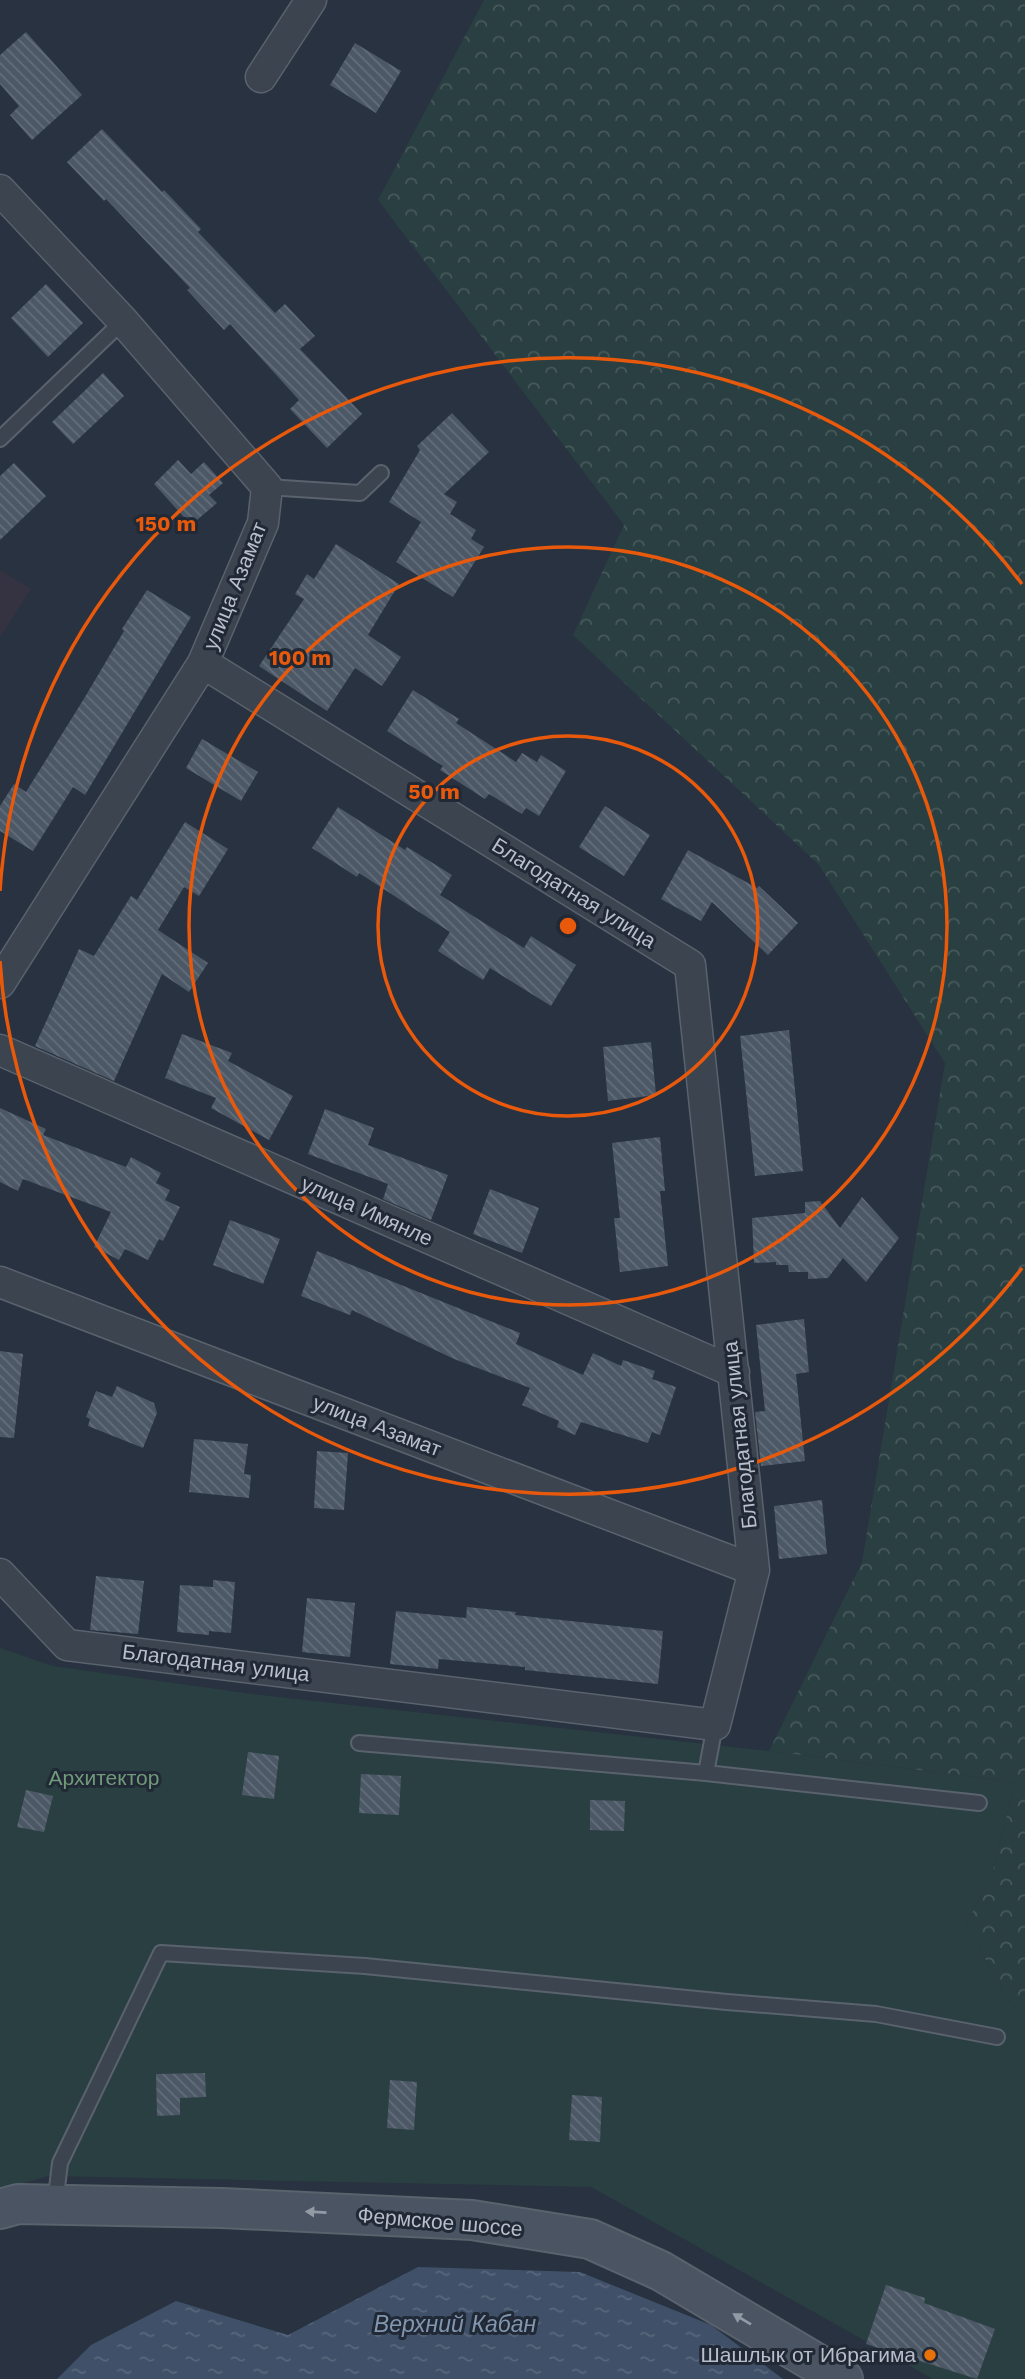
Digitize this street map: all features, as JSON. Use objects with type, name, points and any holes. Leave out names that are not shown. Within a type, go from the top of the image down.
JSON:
[{"type":"street","points":[[261,77],[311,0]]},
{"type":"street","points":[[0,190],[123,321],[267,487]]},
{"type":"street","name":"улица Азамат","points":[[0,984],[203,663],[263,523],[267,487]]},
{"type":"street","name":"Благодатная улица","points":[[0,1574],[67,1645],[715,1725],[754,1570],[690,965],[203,663]]},
{"type":"street","name":"улица Имянле","points":[[0,1050],[734,1372]]},
{"type":"street","name":"улица Азамат","points":[[0,1282],[754,1570]]},
{"type":"street","name":"Фермское шоссе","points":[[0,2209],[18,2204],[55,2204],[222,2208],[472,2220],[590,2239],[662,2271],[843,2379]]},
{"type":"lane","points":[[0,439],[123,321]]},
{"type":"lane","points":[[267,487],[360,493],[381,473]]},
{"type":"lane","points":[[706,1773],[715,1725]]},
{"type":"lane","points":[[359,1743],[706,1773],[979,1803]]},
{"type":"lane","points":[[55,2204],[60,2163],[161,1954],[365,1966],[714,2001],[876,2014],[997,2037]]},
{"type":"shaded area","points":[[0,570],[31,589],[0,637]]},
{"type":"green space","points":[[484,0],[1025,0],[1025,2019],[1011,2004],[966,1925],[993,1871],[1015,1782],[769,1751],[862,1562],[945,1063],[819,865],[573,635],[624,525],[378,200]]},
{"type":"green space","name":"Архитектор","points":[[0,1648],[53,1666],[252,1694],[769,1751],[1015,1782],[993,1871],[966,1925],[1011,2004],[1025,2019],[1025,2379],[933,2379],[591,2187],[48,2176],[0,2190]]},
{"type":"water","name":"Верхний Кабан","points":[[418,2267],[580,2272],[711,2325],[783,2379],[57,2379],[91,2345],[176,2301],[288,2335]]},
{"type":"building","points":[[26,32],[82,95],[32,140],[10,115],[19,106],[0,84],[0,55]]},
{"type":"building","points":[[355,43],[401,71],[376,113],[330,85]]},
{"type":"building","points":[[102,129],[201,229],[198,232],[275,313],[285,304],[315,336],[300,349],[362,414],[327,448],[290,409],[299,400],[230,324],[224,330],[187,290],[190,288],[67,162]]},
{"type":"building","points":[[46,284],[83,323],[48,357],[11,318]]},
{"type":"building","points":[[103,373],[124,396],[73,444],[52,422]]},
{"type":"building","points":[[452,413],[489,452],[444,494],[457,502],[450,514],[476,530],[471,539],[484,547],[453,597],[396,562],[421,522],[389,502],[420,450],[417,446]]},
{"type":"building","points":[[178,460],[191,474],[204,462],[223,483],[209,495],[217,503],[191,525],[154,484]]},
{"type":"building","points":[[14,463],[46,496],[0,540],[0,476]]},
{"type":"building","points":[[336,544],[399,584],[368,635],[401,657],[382,686],[355,668],[327,711],[259,666],[304,599],[295,594],[307,574],[314,579]]},
{"type":"building","points":[[147,590],[191,617],[85,795],[73,787],[33,851],[0,831],[0,806],[14,784],[26,792]]},
{"type":"building","points":[[413,690],[459,719],[456,723],[516,762],[522,753],[537,762],[541,755],[566,771],[539,816],[526,808],[522,814],[489,794],[485,799],[440,770],[443,766],[387,731]]},
{"type":"building","points":[[202,739],[258,772],[241,801],[186,768]]},
{"type":"building","points":[[605,806],[650,835],[624,876],[579,847]]},
{"type":"building","points":[[338,807],[405,850],[407,847],[452,875],[440,895],[524,948],[531,936],[576,965],[551,1006],[490,968],[483,980],[438,951],[450,932],[359,873],[357,877],[312,848]]},
{"type":"building","points":[[185,822],[228,849],[199,896],[184,887],[158,930],[208,963],[189,992],[162,974],[114,1081],[35,1046],[79,949],[94,956],[131,896],[137,900]]},
{"type":"building","points":[[688,850],[757,888],[759,886],[798,923],[768,955],[712,902],[701,921],[661,899]]},
{"type":"building","points":[[789,1030],[803,1171],[755,1176],[740,1036]]},
{"type":"building","points":[[182,1034],[232,1053],[228,1061],[293,1096],[269,1140],[211,1108],[216,1098],[165,1078]]},
{"type":"building","points":[[651,1042],[656,1095],[608,1101],[603,1047]]},
{"type":"building","points":[[0,1108],[46,1129],[43,1135],[126,1167],[131,1157],[161,1173],[156,1183],[170,1190],[165,1200],[180,1207],[163,1241],[159,1239],[148,1260],[125,1249],[119,1260],[94,1247],[111,1212],[23,1179],[18,1191],[0,1182]]},
{"type":"building","points":[[325,1109],[374,1128],[368,1145],[448,1175],[431,1220],[383,1199],[388,1184],[308,1154]]},
{"type":"building","points":[[660,1137],[665,1191],[660,1191],[668,1266],[620,1272],[614,1218],[620,1218],[612,1143]]},
{"type":"building","points":[[490,1189],[539,1208],[522,1253],[473,1234]]},
{"type":"building","points":[[862,1197],[899,1238],[866,1282],[843,1258],[828,1278],[808,1279],[808,1272],[789,1272],[788,1265],[776,1265],[776,1262],[754,1263],[752,1218],[805,1213],[805,1202],[820,1201],[840,1228]]},
{"type":"building","points":[[230,1220],[280,1239],[263,1284],[213,1265]]},
{"type":"building","points":[[317,1251],[520,1333],[516,1344],[583,1375],[593,1353],[621,1366],[623,1360],[655,1371],[652,1379],[676,1387],[660,1435],[652,1432],[648,1443],[581,1422],[575,1435],[557,1427],[559,1421],[522,1405],[530,1388],[454,1359],[352,1310],[350,1315],[301,1296]]},
{"type":"building","points":[[804,1319],[809,1372],[796,1374],[805,1461],[761,1466],[755,1412],[765,1411],[756,1325]]},
{"type":"building","points":[[0,1351],[23,1354],[14,1438],[0,1437]]},
{"type":"building","points":[[117,1386],[154,1403],[157,1413],[143,1448],[88,1426],[90,1419],[86,1417],[96,1391],[112,1397]]},
{"type":"building","points":[[194,1439],[248,1444],[244,1474],[251,1475],[249,1498],[189,1492]]},
{"type":"building","points":[[317,1451],[348,1453],[344,1510],[314,1508]]},
{"type":"building","points":[[822,1500],[827,1554],[779,1559],[774,1506]]},
{"type":"building","points":[[96,1576],[144,1581],[138,1634],[90,1630]]},
{"type":"building","points":[[213,1580],[235,1582],[231,1633],[209,1631],[209,1635],[177,1632],[180,1585],[213,1587]]},
{"type":"building","points":[[307,1598],[355,1603],[350,1657],[302,1652]]},
{"type":"building","points":[[467,1607],[516,1612],[515,1615],[663,1631],[658,1684],[439,1659],[438,1669],[390,1664],[396,1611],[466,1618]]},
{"type":"building","points":[[248,1752],[279,1756],[274,1799],[242,1795]]},
{"type":"building","points":[[361,1774],[401,1776],[399,1815],[359,1813]]},
{"type":"building","points":[[26,1790],[53,1796],[44,1832],[17,1827]]},
{"type":"building","points":[[590,1800],[625,1801],[624,1831],[590,1830]]},
{"type":"building","points":[[205,2073],[206,2097],[180,2098],[180,2115],[157,2116],[156,2074]]},
{"type":"building","points":[[390,2080],[417,2082],[414,2130],[387,2128]]},
{"type":"building","points":[[572,2095],[602,2097],[600,2142],[569,2140]]},
{"type":"building","points":[[886,2285],[925,2298],[924,2303],[995,2329],[977,2379],[866,2344]]},
{"type":"place","name":"Шашлык от Ибрагима","points":[[930,2355]]}]
